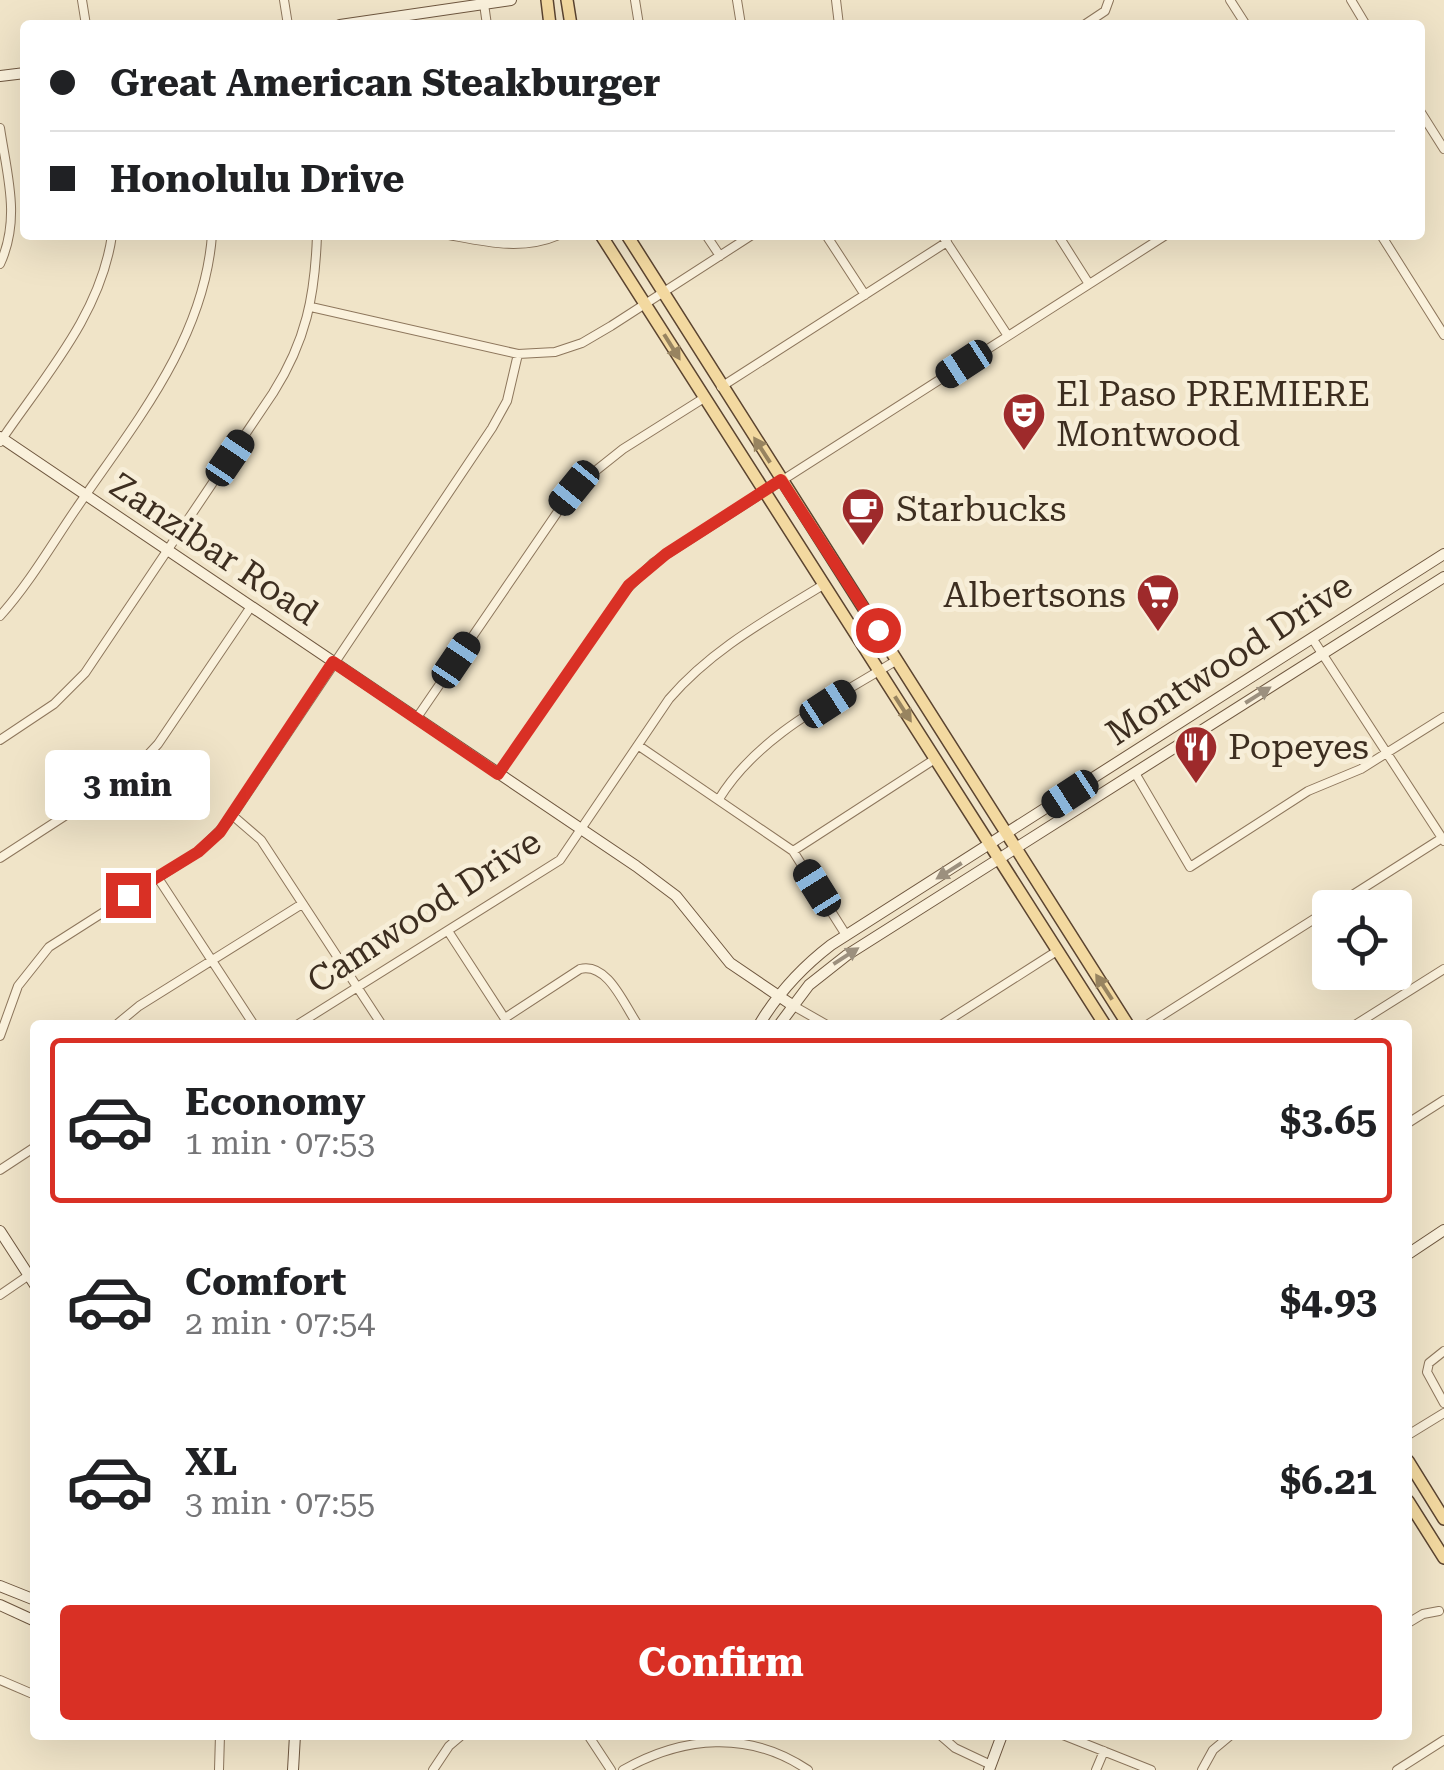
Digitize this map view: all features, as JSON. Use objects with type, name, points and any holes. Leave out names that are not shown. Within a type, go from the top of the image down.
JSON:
[{"type":"main road","points":[[399,20],[511,0]]},
{"type":"main road","points":[[604,240],[1102,1020]]},
{"type":"main road","points":[[629,240],[1125,1020]]},
{"type":"main road","name":"Zanzibar Road","points":[[1,439],[676,896],[730,963],[792,1005]]},
{"type":"main road","name":"Montwood Drive","points":[[761,1020],[777,996],[811,960],[846,935],[1444,554]]},
{"type":"main road","name":"Montwood Drive","points":[[782,1020],[826,969],[1444,577]]},
{"type":"main road","points":[[1412,1251],[1444,1230]]},
{"type":"main road","points":[[0,1231],[30,1273]]},
{"type":"main road","points":[[1412,1468],[1444,1520]]},
{"type":"main road","points":[[1412,1508],[1444,1558]]},
{"type":"main road","points":[[0,1586],[30,1598]]},
{"type":"main road","points":[[0,1606],[30,1619]]},
{"type":"main road","points":[[292,1770],[295,1740]]},
{"type":"main road","points":[[990,1767],[1000,1740]]},
{"type":"street","points":[[1092,20],[1105,12],[1109,0]]},
{"type":"street","points":[[484,4],[486,20]]},
{"type":"street","points":[[1425,119],[1444,149]]},
{"type":"street","points":[[0,128],[13,216],[9,244],[0,264]]},
{"type":"street","points":[[1,439],[93,304],[104,278],[111,240]]},
{"type":"street","points":[[0,616],[85,496],[183,346],[200,301],[211,240]]},
{"type":"street","points":[[0,740],[42,714],[70,690],[283,378],[311,307],[317,240]]},
{"type":"street","points":[[518,240],[536,244],[546,240]]},
{"type":"street","points":[[709,240],[720,256]]},
{"type":"street","points":[[311,307],[518,354],[555,352],[572,347],[744,240]]},
{"type":"street","points":[[829,240],[865,295]]},
{"type":"street","points":[[722,386],[944,240]]},
{"type":"street","points":[[946,240],[1008,336]]},
{"type":"street","points":[[1061,240],[1089,284]]},
{"type":"street","points":[[498,774],[629,585],[653,563],[1158,240]]},
{"type":"street","points":[[1383,240],[1444,335]]},
{"type":"street","points":[[0,1036],[18,986],[37,958],[59,939],[210,842],[232,815],[492,428],[507,401],[518,354]]},
{"type":"street","points":[[416,719],[574,488],[623,449],[704,398]]},
{"type":"street","name":"Camwood Drive","points":[[305,1020],[553,865],[670,699],[703,664],[823,585]]},
{"type":"street","points":[[0,858],[110,789],[139,765],[158,744],[250,608]]},
{"type":"street","points":[[1312,638],[1443,838],[1360,890]]},
{"type":"street","points":[[719,799],[737,771],[760,749],[897,660]]},
{"type":"street","points":[[1135,773],[1190,866],[1308,791],[1348,775],[1444,717]]},
{"type":"street","points":[[640,746],[792,851],[846,935]]},
{"type":"street","points":[[792,851],[935,759]]},
{"type":"street","points":[[232,815],[262,840],[379,1020]]},
{"type":"street","points":[[158,878],[251,1020]]},
{"type":"street","points":[[121,1020],[302,904]]},
{"type":"street","points":[[1155,1020],[1312,920]]},
{"type":"street","points":[[448,931],[506,1020]]},
{"type":"street","points":[[949,1020],[1058,951]]},
{"type":"street","points":[[510,1020],[580,969],[591,967],[603,973],[635,1020]]},
{"type":"street","points":[[1363,1020],[1444,969]]},
{"type":"street","name":"Zanzibar Road","points":[[792,1005],[818,1020]]},
{"type":"street","points":[[1412,1120],[1444,1100]]},
{"type":"street","points":[[0,1170],[30,1150]]},
{"type":"street","points":[[0,1295],[30,1279]]},
{"type":"street","points":[[1444,1351],[1429,1363],[1427,1372],[1444,1403]]},
{"type":"street","points":[[1412,1433],[1444,1412]]},
{"type":"street","points":[[1412,1620],[1439,1611]]},
{"type":"street","points":[[0,1680],[30,1693]]},
{"type":"street","points":[[219,1770],[220,1740]]},
{"type":"street","points":[[433,1770],[456,1740]]},
{"type":"street","points":[[591,1740],[611,1770]]},
{"type":"street","points":[[946,1740],[990,1767]]},
{"type":"street","points":[[1076,1740],[1151,1770]]},
{"type":"street","points":[[1202,1770],[1225,1740]]},
{"type":"street","points":[[1397,1770],[1444,1740]]},
{"type":"street","points":[[624,1770],[664,1750],[708,1741],[768,1750],[808,1770]]},
{"type":"street","points":[[1096,1770],[1104,1751]]},
{"type":"place","name":"El Paso PREMIERE Montwood","points":[[1024,452]]},
{"type":"place","name":"Starbucks","points":[[863,547]]},
{"type":"place","name":"Albertsons","points":[[1158,633]]},
{"type":"place","name":"Popeyes","points":[[1196,785]]},
{"type":"route","points":[[128,895],[198,852],[220,832],[333,662],[498,774],[622,592],[653,563],[781,480],[878,630]]}]
